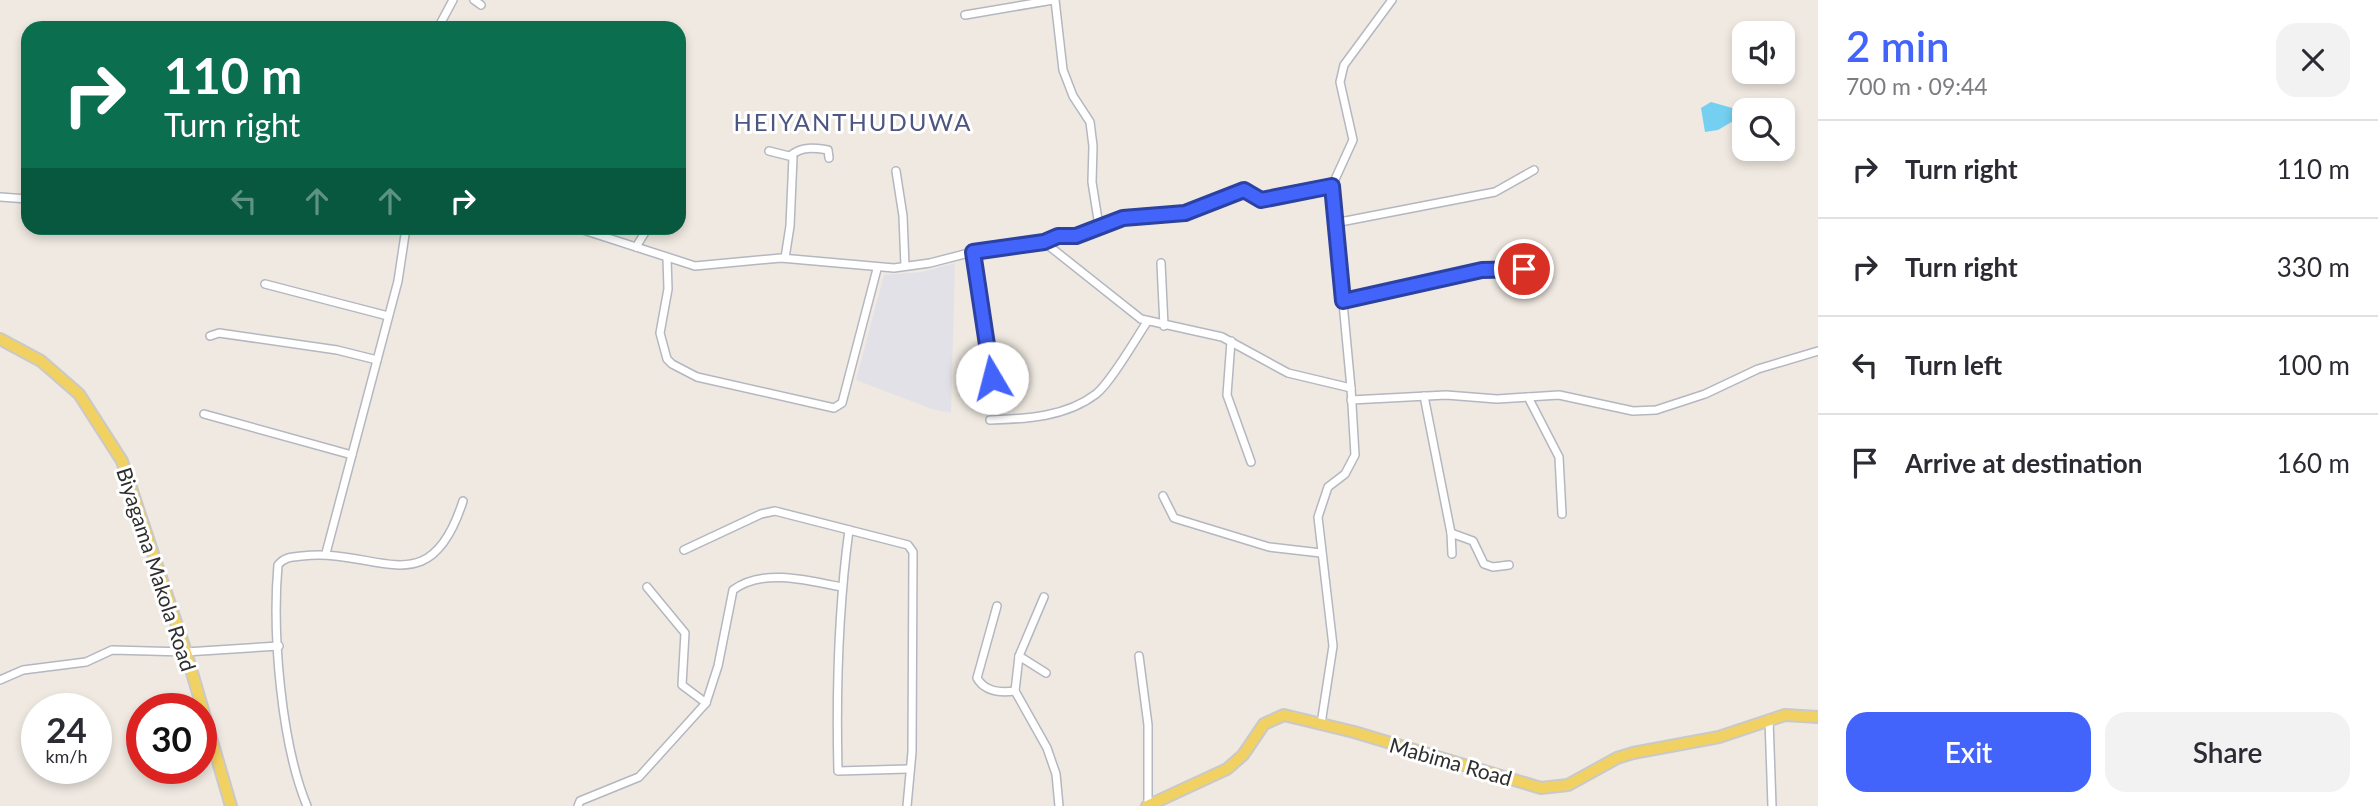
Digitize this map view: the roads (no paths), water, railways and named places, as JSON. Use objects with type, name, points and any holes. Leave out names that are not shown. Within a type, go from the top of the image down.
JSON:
[{"type":"main road","name":"Biyagama Makola Road","points":[[0,339],[41,361],[64,380],[79,394],[113,443],[135,495],[186,652],[231,806]]},
{"type":"main road","name":"Mabima Road","points":[[1148,806],[1227,769],[1243,755],[1264,724],[1272,718],[1298,716],[1541,788],[1554,789],[1586,777],[1617,758],[1719,737],[1769,719],[1802,713],[1818,717]]},
{"type":"street","points":[[442,21],[453,0]]},
{"type":"street","points":[[965,15],[1054,0],[1063,70],[1073,96],[1090,122],[1093,146],[1092,182],[1099,226]]},
{"type":"street","points":[[1321,724],[1333,646],[1318,517],[1328,487],[1345,474],[1355,455],[1332,186],[1353,140],[1340,82],[1344,65],[1392,0]]},
{"type":"street","points":[[769,151],[791,155],[800,148],[823,149],[828,150],[829,158]]},
{"type":"street","points":[[785,258],[794,182],[791,155]]},
{"type":"street","points":[[1335,223],[1494,192],[1534,170]]},
{"type":"street","points":[[896,172],[903,216],[905,266]]},
{"type":"street","points":[[599,235],[695,266],[785,258],[877,269],[1044,242],[1050,237],[1084,234],[1099,226],[1147,214],[1185,213],[1244,190],[1261,200],[1332,186]]},
{"type":"street","points":[[0,197],[21,198]]},
{"type":"street","points":[[326,553],[398,281],[405,235]]},
{"type":"street","points":[[636,247],[643,235]]},
{"type":"street","points":[[1044,242],[1147,322],[1231,341],[1288,373],[1351,388]]},
{"type":"street","points":[[973,252],[992,378]]},
{"type":"street","points":[[667,258],[668,289],[660,333],[667,359],[672,364],[697,377],[834,408],[842,403],[877,269]]},
{"type":"street","points":[[1161,263],[1164,326]]},
{"type":"street","points":[[1343,301],[1482,270],[1524,269]]},
{"type":"street","points":[[265,284],[388,316]]},
{"type":"street","points":[[990,420],[1034,419],[1071,407],[1097,393],[1147,322]]},
{"type":"street","points":[[210,336],[219,333],[337,350],[377,360]]},
{"type":"street","points":[[1231,341],[1227,395],[1251,462]]},
{"type":"street","points":[[1351,400],[1424,396],[1559,395],[1633,411],[1656,411],[1705,394],[1758,369],[1818,351]]},
{"type":"street","points":[[1424,396],[1451,533],[1452,554]]},
{"type":"street","points":[[1528,397],[1559,457],[1562,514]]},
{"type":"street","points":[[204,414],[352,454]]},
{"type":"street","points":[[1164,496],[1174,518],[1269,547],[1321,553]]},
{"type":"street","points":[[307,806],[295,778],[288,739],[279,646],[278,565],[286,558],[326,553],[403,567],[418,564],[450,534],[463,500]]},
{"type":"street","points":[[684,550],[761,514],[775,511],[908,545],[914,552],[912,752],[908,769],[907,806]]},
{"type":"street","points":[[849,530],[841,587],[835,681],[838,771],[908,769]]},
{"type":"street","points":[[1451,533],[1473,541],[1484,564],[1493,567],[1509,565]]},
{"type":"street","points":[[578,806],[580,801],[639,777],[706,703],[718,666],[733,590],[743,582],[799,578],[841,587]]},
{"type":"street","points":[[647,587],[685,633],[682,685],[706,703]]},
{"type":"street","points":[[1044,597],[1019,656],[1015,691],[1047,748],[1056,774],[1059,806]]},
{"type":"street","points":[[997,606],[977,678],[982,686],[998,692],[1015,691]]},
{"type":"street","points":[[0,680],[23,670],[86,662],[112,650],[186,652],[279,646]]},
{"type":"street","points":[[1019,656],[1046,673]]},
{"type":"street","points":[[1139,656],[1148,725],[1148,806]]},
{"type":"street","points":[[1769,719],[1772,806]]},
{"type":"water","points":[[1711,102],[1732,108],[1732,122],[1718,130],[1705,132],[1701,108]]},
{"type":"district","name":"HEIYANTHUDUWA","points":[[853,121]]}]
